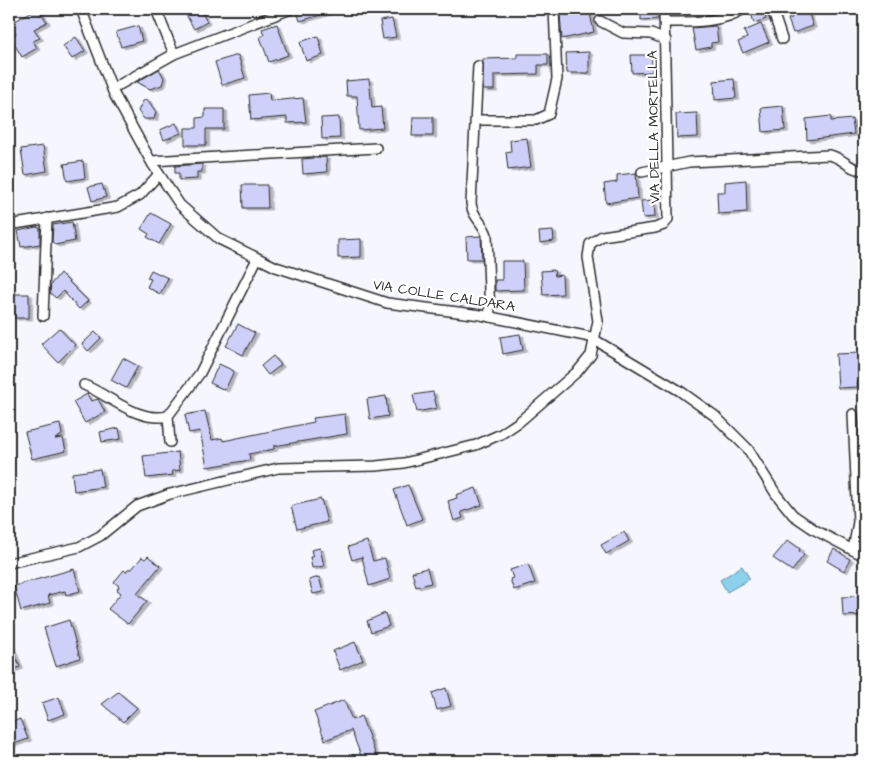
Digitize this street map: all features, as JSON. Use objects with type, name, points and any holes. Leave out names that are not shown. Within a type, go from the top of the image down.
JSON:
[{"type":"street","name":"VIA COLLE CALDARA","points":[[81,9],[112,89],[151,161],[177,201],[202,226],[224,242],[257,259],[296,275],[387,303],[490,317],[575,334],[595,340],[680,391],[715,416],[748,449],[776,494],[793,515],[815,530],[864,556]]},
{"type":"street","points":[[156,9],[174,54]]},
{"type":"street","points":[[112,89],[174,54],[291,9]]},
{"type":"street","points":[[476,120],[536,120],[549,114],[557,79],[554,9]]},
{"type":"street","name":"VIA DELLA MORTELLA","points":[[9,563],[80,547],[100,536],[133,508],[150,500],[254,472],[288,467],[398,464],[484,442],[513,427],[578,372],[589,358],[595,340],[598,316],[588,257],[588,247],[592,241],[602,236],[652,229],[667,222],[669,212],[664,9]]},
{"type":"street","points":[[665,22],[721,17],[743,9]]},
{"type":"street","points":[[772,9],[782,39]]},
{"type":"street","points":[[600,21],[623,33],[651,34],[666,40]]},
{"type":"street","points":[[478,66],[471,206],[487,235],[490,317]]},
{"type":"street","points":[[151,161],[376,148]]},
{"type":"street","points":[[642,172],[667,165],[695,161],[829,155],[840,158],[854,168],[864,170]]},
{"type":"street","points":[[9,225],[102,211],[124,205],[140,195],[159,174]]},
{"type":"street","points":[[43,316],[47,218]]},
{"type":"street","points":[[170,442],[168,416],[200,373],[257,259]]},
{"type":"street","points":[[84,385],[140,414],[154,418],[168,416]]},
{"type":"street","points":[[853,414],[858,522],[853,550]]},
{"type":"water","points":[[742,566],[750,579],[727,592],[720,580]]},
{"type":"building","points":[[38,9],[47,22],[34,29],[40,38],[33,41],[37,48],[22,57],[10,37],[16,34],[10,24]]},
{"type":"building","points":[[183,9],[200,9],[207,22],[194,29]]},
{"type":"building","points":[[301,9],[334,9],[334,11],[300,21],[297,11]]},
{"type":"building","points":[[589,9],[594,32],[562,39],[560,14]]},
{"type":"building","points":[[641,9],[658,9],[658,19],[641,20]]},
{"type":"building","points":[[750,9],[763,9],[766,19],[754,23]]},
{"type":"building","points":[[789,9],[807,9],[813,26],[793,33],[788,19],[792,18]]},
{"type":"building","points":[[392,19],[396,37],[383,39],[380,21]]},
{"type":"building","points":[[277,24],[288,55],[269,62],[260,37],[264,35],[262,29]]},
{"type":"building","points":[[761,24],[769,42],[743,53],[738,42],[747,38],[744,31]]},
{"type":"building","points":[[138,26],[142,41],[121,47],[116,32]]},
{"type":"building","points":[[716,26],[718,42],[711,43],[711,47],[696,50],[692,28]]},
{"type":"building","points":[[318,36],[323,55],[306,61],[300,42]]},
{"type":"building","points":[[76,37],[85,51],[72,59],[63,46]]},
{"type":"building","points":[[589,52],[589,73],[567,73],[566,53]]},
{"type":"building","points":[[517,54],[548,54],[548,65],[538,65],[538,74],[494,75],[494,90],[483,90],[483,59],[517,58]]},
{"type":"building","points":[[238,55],[245,78],[222,85],[215,62]]},
{"type":"building","points":[[631,55],[652,55],[652,72],[632,73]]},
{"type":"building","points":[[159,69],[164,78],[162,85],[150,89],[137,82]]},
{"type":"building","points":[[369,79],[372,108],[381,107],[383,128],[359,130],[357,96],[347,96],[346,81]]},
{"type":"building","points":[[734,79],[736,98],[715,100],[714,81]]},
{"type":"building","points":[[269,93],[270,101],[303,98],[306,122],[287,123],[287,117],[251,120],[249,95]]},
{"type":"building","points":[[147,99],[156,112],[154,119],[144,119],[138,111],[143,101]]},
{"type":"building","points":[[783,106],[785,130],[763,132],[761,108]]},
{"type":"building","points":[[205,109],[224,109],[224,129],[206,129],[206,145],[185,145],[185,128],[197,128],[197,118],[205,117]]},
{"type":"building","points":[[697,113],[698,137],[677,138],[676,114]]},
{"type":"building","points":[[831,116],[831,121],[852,119],[854,134],[807,140],[806,119]]},
{"type":"building","points":[[339,117],[340,138],[322,139],[321,118]]},
{"type":"building","points":[[413,117],[433,117],[433,136],[412,136]]},
{"type":"building","points":[[176,123],[181,133],[164,140],[160,130]]},
{"type":"building","points":[[527,138],[531,167],[508,170],[506,152],[511,151],[510,140]]},
{"type":"building","points":[[43,146],[47,171],[25,175],[21,149]]},
{"type":"building","points":[[326,157],[327,172],[303,174],[302,159]]},
{"type":"building","points":[[83,161],[85,178],[67,181],[64,164]]},
{"type":"building","points":[[202,164],[202,172],[197,172],[197,179],[179,180],[179,173],[175,173],[175,166]]},
{"type":"building","points":[[636,173],[638,198],[606,203],[604,184],[617,182],[617,175]]},
{"type":"building","points":[[746,180],[747,212],[718,214],[717,192],[725,192],[725,182]]},
{"type":"building","points":[[102,184],[106,197],[92,201],[88,187]]},
{"type":"building","points":[[242,185],[267,185],[268,208],[243,208]]},
{"type":"building","points":[[654,200],[655,217],[643,218],[641,201]]},
{"type":"building","points":[[151,213],[171,224],[159,244],[147,237],[149,234],[141,229]]},
{"type":"building","points":[[72,222],[75,241],[55,245],[52,241],[53,225]]},
{"type":"building","points":[[36,227],[40,228],[40,244],[21,247],[18,231]]},
{"type":"building","points":[[553,231],[554,241],[540,243],[539,232]]},
{"type":"building","points":[[481,236],[482,259],[467,259],[466,237]]},
{"type":"building","points":[[361,239],[361,257],[338,258],[338,240]]},
{"type":"building","points":[[502,261],[523,261],[524,290],[495,291],[495,280],[502,280]]},
{"type":"building","points":[[151,270],[168,278],[160,294],[147,287],[151,279],[147,278]]},
{"type":"building","points":[[554,270],[555,276],[562,275],[563,294],[543,295],[541,271]]},
{"type":"building","points":[[60,273],[88,301],[79,309],[63,291],[56,298],[50,293],[51,284]]},
{"type":"building","points":[[13,294],[29,294],[29,318],[14,318]]},
{"type":"building","points":[[238,324],[255,333],[243,355],[226,346]]},
{"type":"building","points":[[59,328],[75,345],[58,362],[41,344]]},
{"type":"building","points":[[95,332],[101,338],[88,351],[82,344]]},
{"type":"building","points":[[520,334],[523,350],[503,354],[500,337]]},
{"type":"building","points":[[859,353],[860,363],[864,363],[864,382],[857,382],[858,387],[838,388],[836,354]]},
{"type":"building","points":[[273,356],[281,365],[268,375],[261,366]]},
{"type":"building","points":[[123,358],[138,366],[126,388],[111,380]]},
{"type":"building","points":[[219,364],[234,371],[225,390],[210,383]]},
{"type":"building","points":[[433,392],[437,408],[417,412],[413,395]]},
{"type":"building","points":[[87,394],[91,401],[98,399],[105,412],[85,423],[73,402]]},
{"type":"building","points":[[386,396],[388,416],[370,419],[367,399]]},
{"type":"building","points":[[205,411],[212,440],[222,438],[223,441],[314,422],[313,418],[345,414],[347,434],[274,446],[274,449],[249,454],[250,460],[207,467],[200,431],[189,433],[185,415]]},
{"type":"building","points":[[60,424],[62,435],[55,439],[63,438],[66,451],[32,459],[25,432]]},
{"type":"building","points":[[119,428],[121,439],[102,442],[100,432]]},
{"type":"building","points":[[178,452],[180,470],[172,471],[173,475],[146,478],[143,456]]},
{"type":"building","points":[[100,469],[103,487],[74,491],[72,473]]},
{"type":"building","points":[[408,485],[422,519],[407,525],[394,490]]},
{"type":"building","points":[[476,488],[482,505],[461,512],[463,518],[454,521],[448,501],[457,498],[456,495]]},
{"type":"building","points":[[321,499],[327,522],[297,529],[291,506]]},
{"type":"building","points":[[624,532],[629,541],[606,554],[601,545]]},
{"type":"building","points":[[788,540],[800,549],[799,551],[804,555],[792,571],[773,558]]},
{"type":"building","points":[[367,541],[373,561],[385,558],[390,579],[369,586],[362,557],[352,560],[348,547]]},
{"type":"building","points":[[320,548],[324,566],[312,568],[310,557],[313,557],[311,550]]},
{"type":"building","points":[[834,549],[850,559],[844,571],[827,561]]},
{"type":"building","points":[[148,556],[160,566],[137,594],[147,601],[128,624],[108,609],[121,593],[117,590],[119,586],[114,582],[124,570],[126,572],[129,568],[131,570],[142,557],[145,559]]},
{"type":"building","points":[[528,564],[535,583],[514,590],[510,579],[513,578],[510,570]]},
{"type":"building","points":[[427,568],[431,583],[416,587],[412,572]]},
{"type":"building","points":[[74,569],[80,591],[66,595],[65,591],[48,595],[50,603],[21,611],[14,586]]},
{"type":"building","points":[[319,577],[323,592],[313,594],[309,580]]},
{"type":"building","points":[[864,596],[864,615],[843,616],[842,597]]},
{"type":"building","points":[[385,613],[389,626],[371,632],[367,621]]},
{"type":"building","points":[[69,620],[80,658],[56,666],[44,628]]},
{"type":"building","points":[[9,640],[20,667],[9,671]]},
{"type":"building","points":[[355,642],[363,660],[340,670],[333,651]]},
{"type":"building","points":[[446,688],[451,706],[437,710],[432,693]]},
{"type":"building","points":[[118,692],[137,708],[123,722],[102,704]]},
{"type":"building","points":[[59,697],[65,714],[48,720],[42,703]]},
{"type":"building","points":[[344,700],[352,720],[361,716],[377,758],[363,761],[351,730],[325,740],[314,712]]},
{"type":"building","points":[[20,719],[28,739],[11,745],[9,723]]}]
